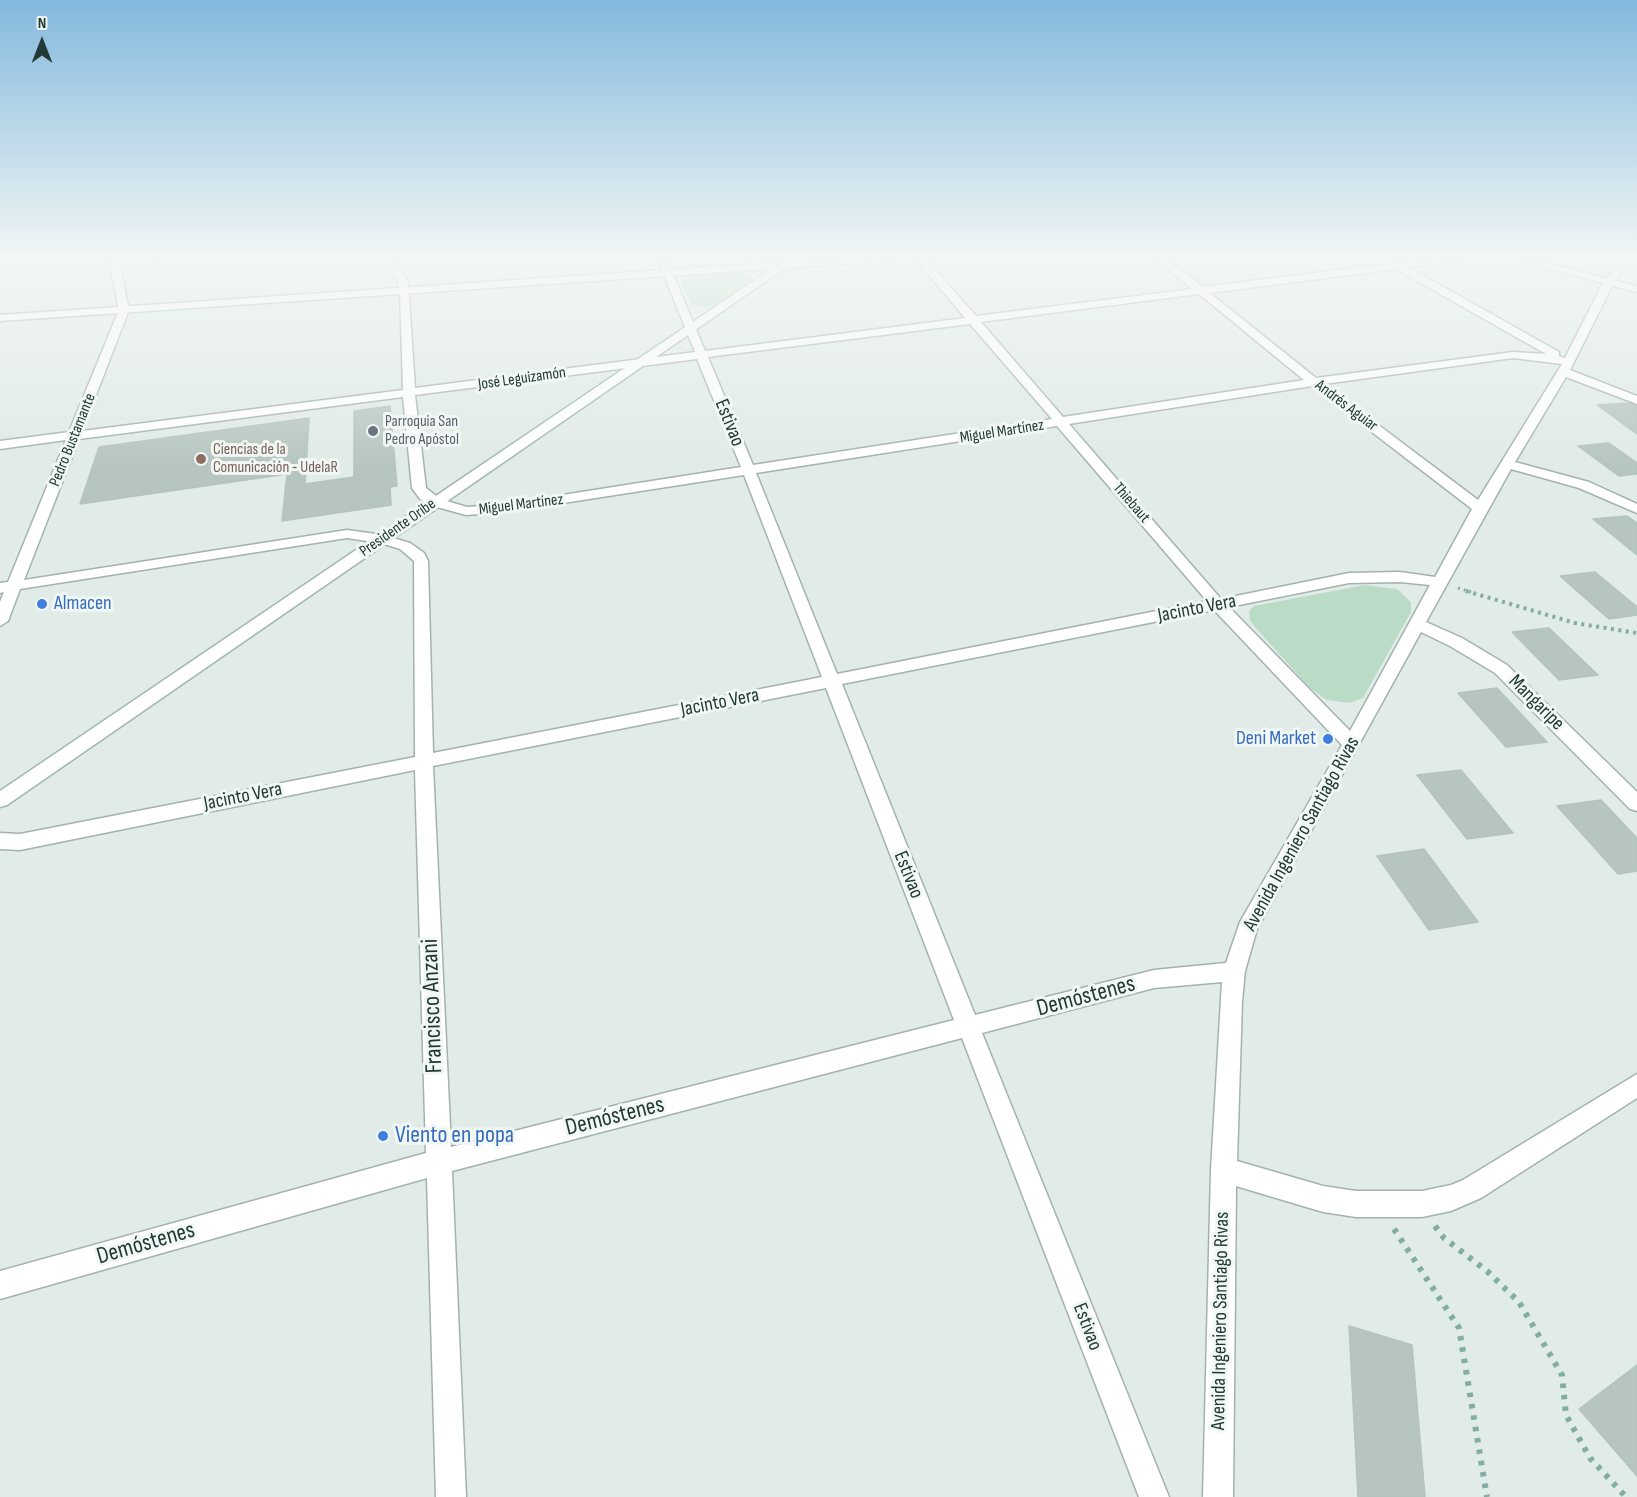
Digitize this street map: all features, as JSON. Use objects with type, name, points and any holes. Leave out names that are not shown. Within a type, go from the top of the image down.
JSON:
[{"type":"street","name":"Pedro Bustamante","points":[[0,621],[7,587],[75,436],[118,326]]},
{"type":"street","points":[[406,326],[409,393],[419,488],[425,496],[435,502]]},
{"type":"street","name":"José Leguizamón","points":[[0,445],[921,326]]},
{"type":"street","name":"Thiebaut","points":[[979,326],[1218,605],[1352,744]]},
{"type":"street","name":"Andrés Aguiar","points":[[1245,326],[1314,382],[1480,508]]},
{"type":"street","points":[[1498,326],[1566,367],[1637,400]]},
{"type":"street","name":"Avenida Ingeniero Santiago Rivas","points":[[1218,1497],[1224,1170],[1234,970],[1248,928],[1352,744],[1480,508],[1509,464],[1590,326]]},
{"type":"street","name":"Estivao","points":[[691,327],[970,1027],[1154,1497]]},
{"type":"street","name":"Presidente Oribe","points":[[0,800],[691,327]]},
{"type":"street","name":"Miguel Martínez","points":[[435,502],[466,511],[484,511],[1314,382],[1513,355],[1547,357],[1566,367]]},
{"type":"street","points":[[1509,464],[1584,485],[1637,509]]},
{"type":"street","points":[[7,587],[330,536],[347,534],[383,538]]},
{"type":"street","name":"Francisco Anzani","points":[[383,538],[413,550],[421,561],[424,762],[451,1497]]},
{"type":"street","name":"Jacinto Vera","points":[[0,842],[20,842],[1364,576],[1441,582]]},
{"type":"street","name":"Mangaripe","points":[[1418,624],[1456,642],[1502,669],[1637,804]]},
{"type":"street","name":"Demóstenes","points":[[0,1285],[439,1162],[1154,979],[1234,970]]},
{"type":"street","points":[[1224,1170],[1323,1199],[1378,1205],[1422,1204],[1451,1198],[1472,1190],[1637,1085]]},
{"type":"path","points":[[1441,582],[1505,604],[1575,623],[1637,633]]},
{"type":"path","points":[[1422,1204],[1444,1238],[1487,1271],[1519,1302],[1562,1375],[1566,1415],[1590,1458],[1626,1497]]},
{"type":"path","points":[[1378,1205],[1459,1328],[1487,1497]]},
{"type":"green space","points":[[1365,585],[1397,589],[1411,602],[1411,612],[1363,698],[1350,703],[1327,700],[1310,688],[1255,627],[1250,620],[1249,611],[1254,606]]},
{"type":"building","points":[[1628,403],[1637,406],[1637,434],[1597,405]]},
{"type":"building","name":"Ciencias de la Comunicación - UdelaR","points":[[390,406],[397,486],[390,487],[391,505],[282,521],[287,474],[80,504],[99,447],[309,418],[305,484],[354,477],[354,411]]},
{"type":"building","points":[[1609,443],[1637,463],[1637,474],[1619,476],[1578,446]]},
{"type":"building","points":[[1627,516],[1637,523],[1637,555],[1593,519]]},
{"type":"building","points":[[1595,572],[1637,607],[1637,615],[1609,619],[1560,576]]},
{"type":"building","points":[[1549,628],[1598,675],[1559,680],[1512,632]]},
{"type":"building","points":[[1497,688],[1547,742],[1506,747],[1458,693]]},
{"type":"building","points":[[1461,770],[1513,833],[1467,839],[1417,775]]},
{"type":"building","points":[[1601,800],[1637,838],[1637,871],[1618,874],[1557,806]]},
{"type":"building","points":[[1424,849],[1478,922],[1429,930],[1377,856]]},
{"type":"building","points":[[1349,1326],[1412,1345],[1425,1497],[1358,1497]]},
{"type":"building","points":[[1637,1365],[1637,1476],[1579,1409]]},
{"type":"place","name":"Parroquia San Pedro Apóstol","points":[[373,431]]},
{"type":"place","name":"Ciencias de la Comunicación - UdelaR","points":[[201,459]]},
{"type":"place","name":"Almacen","points":[[42,604]]},
{"type":"place","name":"Deni Market","points":[[1328,739]]},
{"type":"place","name":"Viento en popa","points":[[383,1136]]}]
